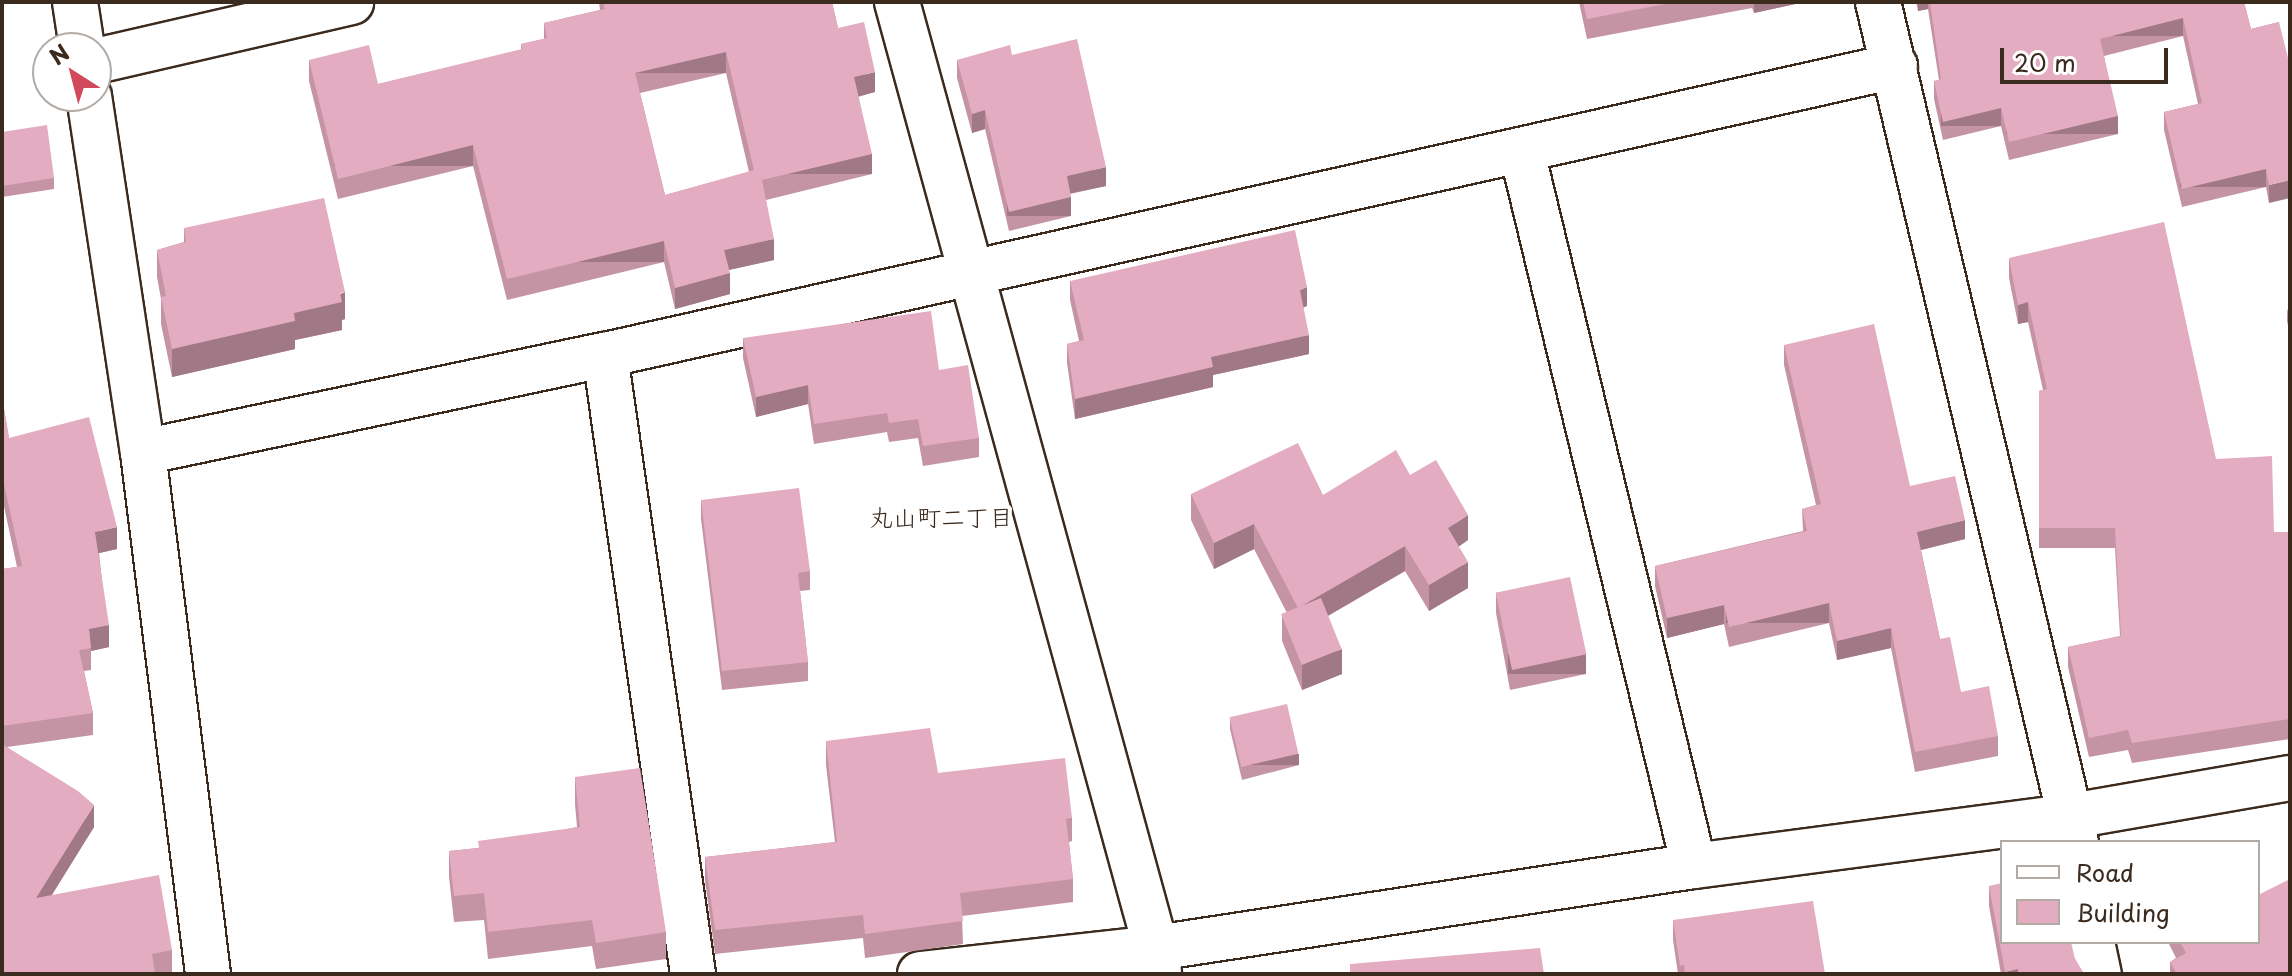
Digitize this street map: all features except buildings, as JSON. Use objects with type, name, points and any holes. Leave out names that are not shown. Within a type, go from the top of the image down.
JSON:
[{"type":"street","points":[[75,2],[80,32]]},
{"type":"street","points":[[112,57],[351,2]]},
{"type":"street","points":[[897,2],[1158,961]]},
{"type":"street","points":[[1878,2],[2074,829]]},
{"type":"street","points":[[143,452],[605,355],[1895,66]]},
{"type":"street","points":[[91,112],[143,452],[208,974]]},
{"type":"street","points":[[1522,152],[1694,866]]},
{"type":"street","points":[[605,355],[693,974]]},
{"type":"street","points":[[920,974],[1158,961],[1694,866],[2074,829],[2290,778]]},
{"type":"street","points":[[2092,944],[2099,974]]},
{"type":"district","name":"丸山町二丁目","points":[[941,517]]}]
